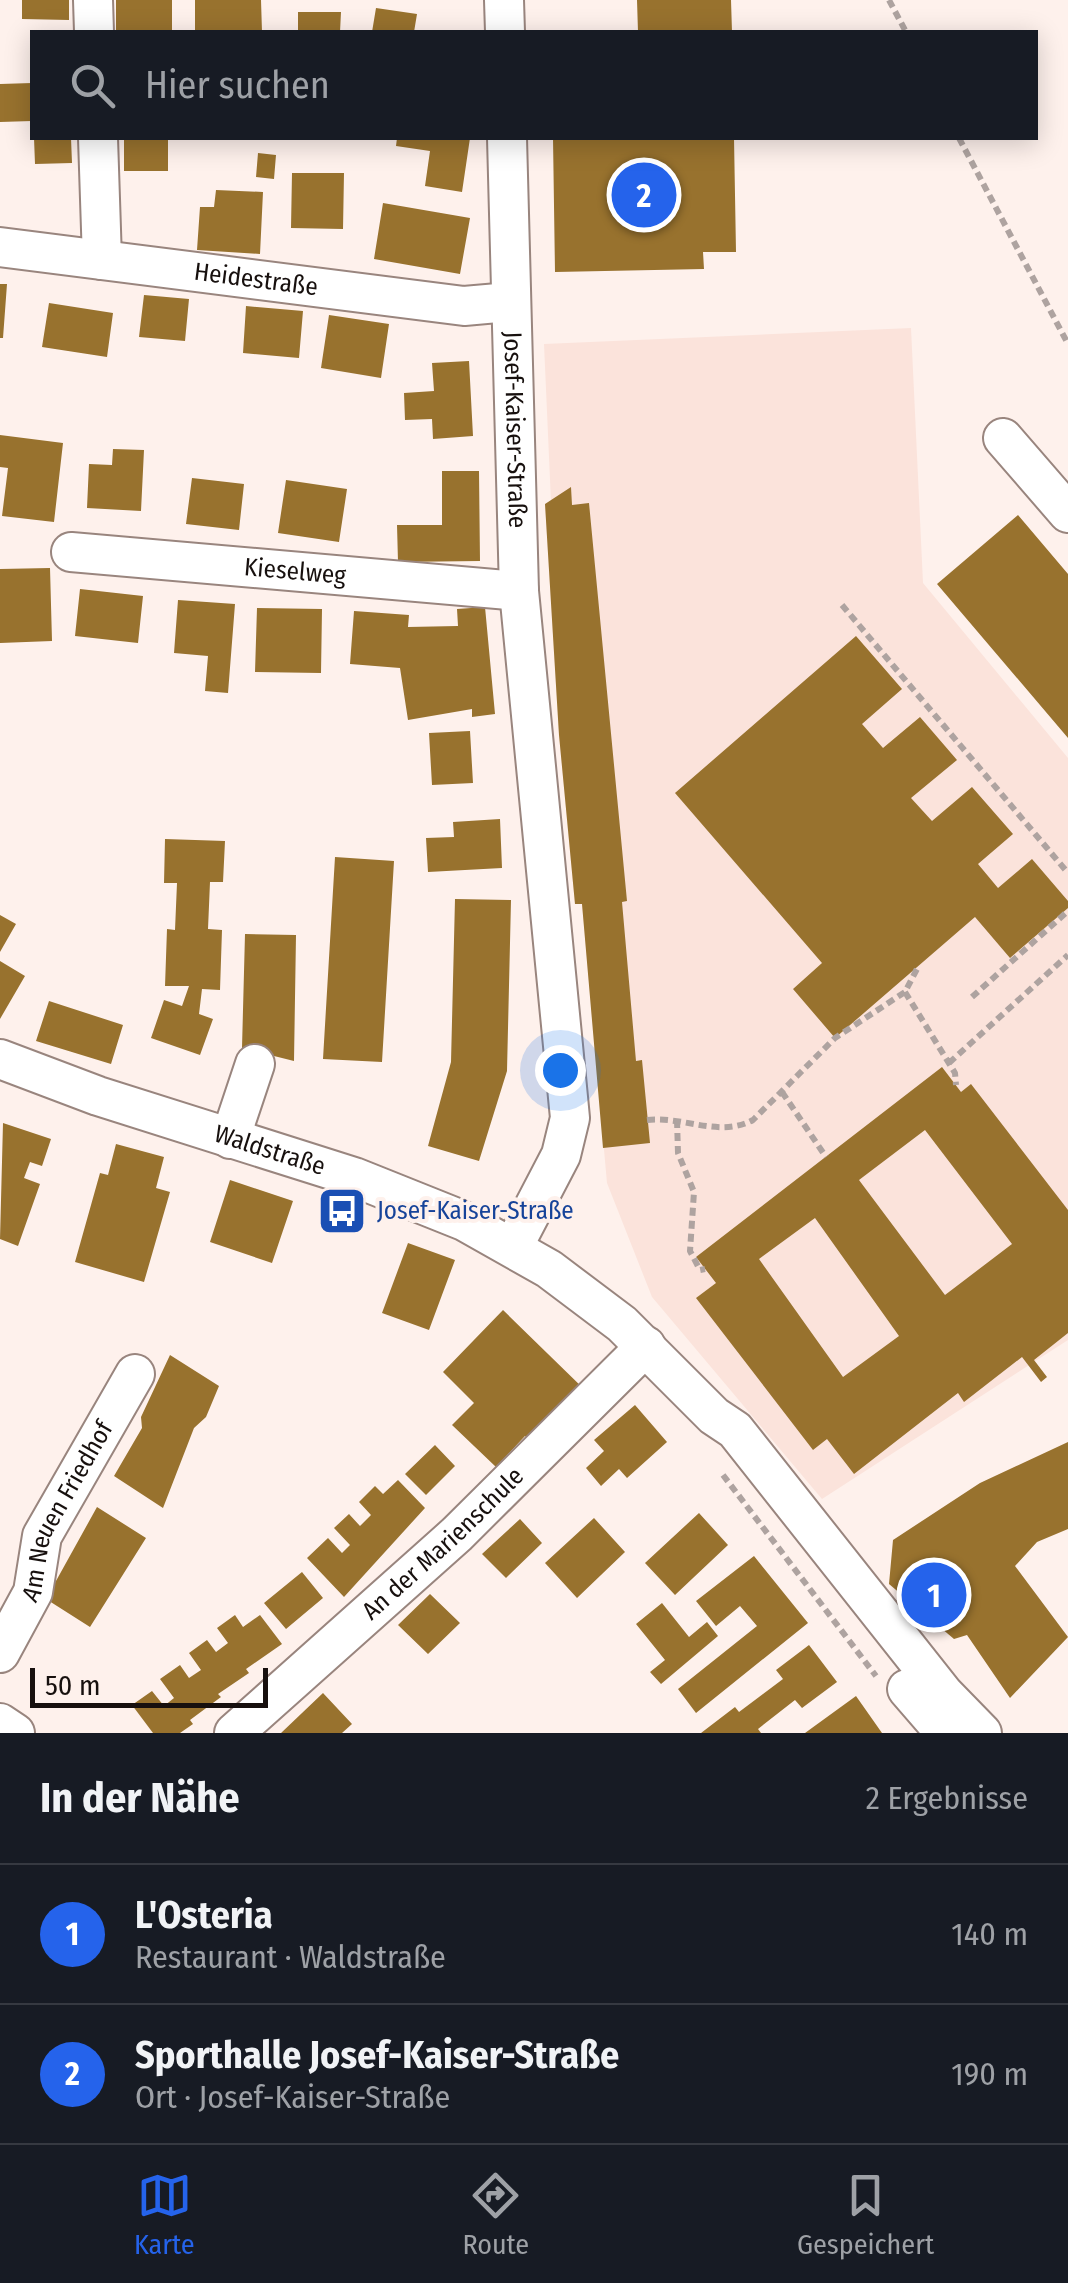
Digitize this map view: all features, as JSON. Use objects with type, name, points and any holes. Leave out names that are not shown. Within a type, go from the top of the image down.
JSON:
[{"type":"street","points":[[92,0],[94,30]]},
{"type":"street","points":[[504,0],[504,30]]},
{"type":"street","points":[[98,140],[102,260]]},
{"type":"street","name":"Josef-Kaiser-Straße","points":[[507,140],[519,591],[570,1118],[561,1155],[513,1247]]},
{"type":"street","name":"Heidestraße","points":[[0,246],[464,306],[510,302]]},
{"type":"street","points":[[1003,438],[1068,513]]},
{"type":"street","name":"Kieselweg","points":[[71,552],[519,591]]},
{"type":"street","name":"Waldstraße","points":[[0,1059],[426,1203],[513,1247],[586,1296],[646,1346],[714,1416],[735,1430],[944,1694],[982,1733]]},
{"type":"street","points":[[230,1139],[255,1064]]},
{"type":"street","name":"An der Marienschule","points":[[234,1733],[458,1534],[646,1346]]},
{"type":"street","name":"Am Neuen Friedhof","points":[[0,1653],[33,1592],[42,1536],[135,1374]]},
{"type":"street","name":"Waldstraße","points":[[714,1416],[717,1441],[945,1733]]},
{"type":"street","points":[[0,1723],[15,1733]]},
{"type":"path","points":[[889,0],[905,30]]},
{"type":"path","points":[[960,140],[1068,344]]},
{"type":"path","points":[[842,605],[1068,873]]},
{"type":"path","points":[[972,996],[1068,911]]},
{"type":"path","points":[[949,1063],[1068,955]]},
{"type":"path","points":[[648,1120],[737,1128],[782,1092],[835,1038],[906,992],[918,966]]},
{"type":"path","points":[[906,992],[949,1063],[956,1085]]},
{"type":"path","points":[[782,1092],[826,1156]]},
{"type":"path","points":[[677,1120],[678,1153],[694,1192],[690,1250],[700,1270],[705,1270]]},
{"type":"path","points":[[718,1468],[884,1685]]},
{"type":"shaded area","points":[[911,328],[923,583],[1068,758],[1068,1340],[822,1499],[652,1297],[607,1183],[582,904],[575,904],[559,735],[545,504],[551,502],[544,344]]},
{"type":"building","points":[[22,0],[69,0],[69,20],[22,19]]},
{"type":"building","points":[[116,0],[172,0],[172,30],[116,30]]},
{"type":"building","points":[[195,0],[261,0],[262,30],[195,30]]},
{"type":"building","points":[[637,0],[731,0],[732,30],[638,30]]},
{"type":"building","points":[[376,8],[417,14],[414,30],[372,30]]},
{"type":"building","points":[[298,12],[341,12],[340,30],[298,30]]},
{"type":"building","points":[[30,83],[30,121],[0,122],[0,84]]},
{"type":"building","points":[[34,140],[71,140],[72,163],[35,164]]},
{"type":"building","points":[[124,140],[168,140],[168,171],[124,171]]},
{"type":"building","points":[[397,140],[470,140],[462,192],[425,186],[430,151],[396,146]]},
{"type":"building","points":[[553,140],[734,140],[736,252],[703,252],[704,269],[555,272]]},
{"type":"building","points":[[258,153],[276,155],[274,179],[256,177]]},
{"type":"building","points":[[292,173],[344,173],[343,229],[291,228]]},
{"type":"building","points":[[216,190],[263,192],[260,254],[197,250],[200,207],[214,207]]},
{"type":"building","points":[[383,203],[470,218],[460,274],[374,259]]},
{"type":"building","points":[[0,284],[7,284],[3,338],[0,338]]},
{"type":"building","points":[[144,295],[189,299],[185,341],[139,337]]},
{"type":"building","points":[[49,303],[113,313],[107,357],[42,347]]},
{"type":"building","points":[[246,306],[303,311],[299,358],[243,353]]},
{"type":"building","points":[[329,315],[389,324],[381,378],[321,368]]},
{"type":"building","points":[[469,361],[473,436],[433,439],[432,419],[405,420],[404,393],[434,391],[432,363]]},
{"type":"building","points":[[0,435],[63,443],[54,522],[2,516],[8,468],[0,467]]},
{"type":"building","points":[[113,449],[144,450],[141,511],[87,508],[89,464],[112,465]]},
{"type":"building","points":[[442,471],[479,471],[480,561],[398,562],[397,525],[442,525]]},
{"type":"building","points":[[192,478],[244,484],[239,530],[186,524]]},
{"type":"building","points":[[286,480],[347,489],[339,542],[278,533]]},
{"type":"building","points":[[571,487],[572,505],[589,503],[627,901],[622,902],[636,1061],[642,1060],[650,1143],[603,1148],[582,904],[575,904],[559,735],[545,504]]},
{"type":"building","points":[[1018,515],[1068,574],[1068,738],[937,584]]},
{"type":"building","points":[[50,568],[52,641],[0,643],[0,569]]},
{"type":"building","points":[[80,589],[143,596],[138,643],[75,636]]},
{"type":"building","points":[[178,600],[235,604],[228,693],[205,691],[208,656],[174,653]]},
{"type":"building","points":[[485,607],[495,714],[472,717],[472,709],[408,720],[400,668],[350,664],[354,611],[409,615],[408,627],[458,626],[457,609]]},
{"type":"building","points":[[257,608],[322,609],[321,673],[255,672]]},
{"type":"building","points":[[856,636],[902,689],[862,724],[883,748],[920,717],[957,760],[911,798],[932,821],[972,787],[1013,834],[978,864],[998,888],[1032,859],[1068,901],[1068,908],[1010,958],[975,917],[835,1038],[793,989],[822,963],[675,793]]},
{"type":"building","points":[[470,731],[473,783],[432,785],[429,733]]},
{"type":"building","points":[[500,819],[502,868],[428,872],[426,838],[454,837],[453,822]]},
{"type":"building","points":[[165,839],[225,841],[223,882],[210,882],[208,929],[222,930],[220,990],[202,989],[199,1014],[213,1019],[200,1055],[151,1038],[164,1000],[182,1006],[189,986],[165,986],[167,929],[175,930],[177,883],[164,883]]},
{"type":"building","points":[[335,857],[394,861],[382,1062],[323,1059]]},
{"type":"building","points":[[455,899],[511,900],[507,1071],[479,1161],[428,1146],[451,1062]]},
{"type":"building","points":[[0,915],[16,924],[0,952]]},
{"type":"building","points":[[245,934],[296,935],[294,1061],[242,1048]]},
{"type":"building","points":[[0,961],[25,976],[0,1019]]},
{"type":"building","points":[[49,1001],[123,1025],[111,1064],[36,1041]]},
{"type":"building","points":[[942,1067],[961,1092],[971,1084],[1068,1210],[1068,1333],[1034,1360],[1047,1377],[1041,1382],[1022,1357],[964,1402],[958,1393],[854,1474],[827,1439],[813,1450],[696,1298],[716,1283],[696,1257]],"holes":[[[925,1130],[1012,1244],[945,1295],[859,1180]],[[815,1218],[899,1336],[843,1377],[759,1259]]]},
{"type":"building","points":[[3,1123],[51,1139],[42,1166],[30,1162],[24,1178],[40,1184],[18,1246],[0,1239]]},
{"type":"building","points":[[116,1144],[164,1157],[156,1188],[170,1192],[144,1282],[75,1262],[100,1173],[108,1175]]},
{"type":"building","points":[[230,1180],[293,1201],[272,1263],[210,1242]]},
{"type":"building","points":[[408,1243],[455,1260],[429,1330],[382,1313]]},
{"type":"building","points":[[503,1310],[587,1392],[535,1446],[525,1436],[496,1467],[452,1425],[474,1403],[443,1372]]},
{"type":"building","points":[[170,1355],[219,1386],[206,1417],[194,1428],[163,1508],[114,1476],[142,1428],[141,1417]]},
{"type":"building","points":[[635,1405],[667,1442],[627,1478],[619,1469],[601,1486],[586,1468],[604,1451],[594,1440]]},
{"type":"building","points":[[1068,1442],[1068,1529],[1037,1542],[1015,1566],[1068,1637],[1010,1698],[967,1635],[954,1639],[889,1584],[893,1540],[980,1483]]},
{"type":"building","points":[[435,1445],[455,1466],[426,1495],[405,1474]]},
{"type":"building","points":[[398,1480],[425,1508],[344,1597],[307,1558],[328,1538],[342,1553],[350,1545],[334,1528],[349,1514],[360,1526],[371,1515],[359,1502],[375,1486],[383,1494]]},
{"type":"building","points":[[97,1507],[146,1538],[90,1627],[46,1599]]},
{"type":"building","points":[[699,1513],[728,1545],[675,1595],[645,1563]]},
{"type":"building","points":[[594,1518],[625,1552],[577,1598],[545,1563]]},
{"type":"building","points":[[520,1519],[542,1543],[506,1578],[482,1554]]},
{"type":"building","points":[[754,1556],[808,1623],[696,1713],[678,1689],[757,1626],[740,1606],[716,1626],[696,1601]]},
{"type":"building","points":[[302,1572],[323,1598],[286,1629],[264,1603]]},
{"type":"building","points":[[430,1594],[460,1623],[428,1654],[398,1625]]},
{"type":"building","points":[[662,1603],[689,1637],[707,1622],[718,1636],[661,1684],[650,1672],[665,1660],[636,1624]]},
{"type":"building","points":[[235,1615],[243,1627],[260,1615],[282,1644],[246,1669],[249,1673],[218,1694],[221,1697],[190,1720],[193,1724],[180,1733],[153,1733],[132,1705],[152,1691],[164,1706],[174,1698],[160,1679],[180,1665],[189,1678],[201,1670],[189,1653],[207,1640],[216,1652],[228,1643],[217,1628]]},
{"type":"building","points":[[809,1645],[837,1682],[802,1708],[795,1700],[758,1729],[761,1733],[701,1733],[735,1707],[739,1712],[783,1679],[776,1670]]},
{"type":"building","points":[[323,1693],[352,1724],[342,1733],[281,1733]]},
{"type":"building","points":[[856,1696],[882,1733],[805,1733]]},
{"type":"place","name":"Sporthalle Josef-Kaiser-Straße","points":[[644,195]]},
{"type":"place","name":"Josef-Kaiser-Straße","points":[[342,1211]]},
{"type":"place","name":"L'Osteria","points":[[934,1595]]}]
